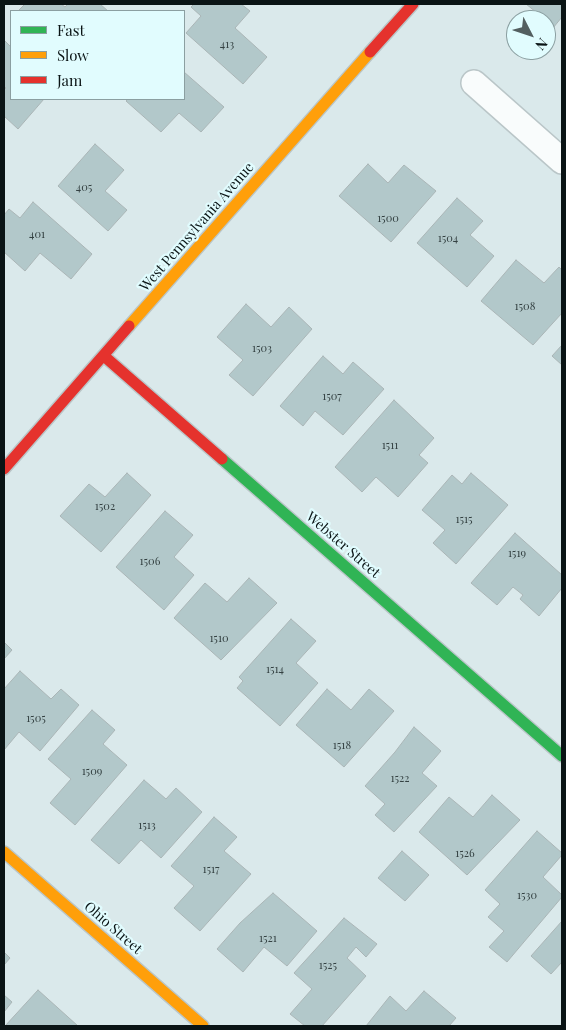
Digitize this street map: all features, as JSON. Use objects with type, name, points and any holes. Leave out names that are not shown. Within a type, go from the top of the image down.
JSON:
[{"type":"street","name":"West Pennsylvania Avenue","points":[[4,469],[412,4]]},
{"type":"street","points":[[474,83],[562,161]]},
{"type":"street","name":"Webster Street","points":[[104,356],[562,756]]},
{"type":"street","name":"Ohio Street","points":[[4,852],[203,1026]]},
{"type":"building","points":[[25,4],[61,4],[65,7],[68,4],[100,4],[107,10],[19,10]]},
{"type":"building","points":[[194,4],[241,4],[250,11],[235,28],[267,57],[243,84],[186,33],[201,16],[191,7]]},
{"type":"building","points":[[526,4],[562,4],[562,17],[556,24],[556,10],[534,10]]},
{"type":"building","points":[[4,40],[10,46],[10,100],[43,100],[18,129],[4,116],[4,90],[6,88],[4,86]]},
{"type":"building","points":[[185,73],[224,107],[201,132],[179,113],[161,132],[126,101],[185,100]]},
{"type":"building","points":[[95,144],[124,170],[105,191],[127,210],[108,231],[58,186]]},
{"type":"building","points":[[368,164],[388,183],[404,165],[436,191],[391,242],[339,196]]},
{"type":"building","points":[[457,198],[483,221],[470,235],[494,256],[467,287],[417,243]]},
{"type":"building","points":[[33,202],[92,254],[71,279],[40,253],[25,271],[4,252],[4,215],[9,209],[20,218]]},
{"type":"building","points":[[516,260],[544,283],[559,267],[562,270],[562,313],[533,345],[481,301]]},
{"type":"building","points":[[246,304],[271,327],[289,307],[312,329],[253,396],[229,375],[243,360],[217,337]]},
{"type":"building","points":[[562,345],[562,365],[552,356]]},
{"type":"building","points":[[323,356],[343,374],[353,362],[384,389],[343,435],[315,411],[303,426],[280,406]]},
{"type":"building","points":[[394,400],[434,438],[419,455],[428,463],[398,497],[376,477],[362,492],[335,467]]},
{"type":"building","points":[[127,473],[151,495],[101,552],[60,516],[89,484],[105,497]]},
{"type":"building","points":[[471,473],[508,505],[456,564],[433,543],[445,530],[422,510],[452,475],[462,484]]},
{"type":"building","points":[[165,511],[193,535],[174,557],[194,575],[164,610],[116,567]]},
{"type":"building","points":[[515,533],[562,575],[562,588],[539,616],[520,599],[523,595],[513,587],[497,605],[471,583]]},
{"type":"building","points":[[249,578],[277,603],[221,660],[174,618],[205,583],[227,602]]},
{"type":"building","points":[[291,619],[316,641],[296,663],[318,683],[280,726],[237,688],[243,681],[239,677]]},
{"type":"building","points":[[4,642],[12,650],[4,659]]},
{"type":"building","points":[[20,671],[51,699],[61,689],[79,705],[40,751],[19,732],[4,750],[4,689]]},
{"type":"building","points":[[327,689],[351,710],[369,689],[394,711],[344,767],[296,725]]},
{"type":"building","points":[[92,710],[115,730],[103,744],[127,765],[75,825],[50,803],[71,779],[48,759]]},
{"type":"building","points":[[414,727],[441,751],[422,773],[437,786],[394,832],[375,815],[385,804],[365,786]]},
{"type":"building","points":[[144,780],[166,799],[176,788],[202,812],[161,858],[141,840],[119,864],[91,840]]},
{"type":"building","points":[[492,795],[520,820],[467,875],[419,832],[449,797],[473,817]]},
{"type":"building","points":[[214,817],[237,837],[224,851],[251,874],[200,931],[174,908],[194,886],[171,866]]},
{"type":"building","points":[[537,831],[562,853],[543,877],[562,897],[507,962],[489,947],[504,931],[488,917],[500,904],[485,890]]},
{"type":"building","points":[[402,851],[429,875],[405,901],[378,878]]},
{"type":"building","points":[[273,893],[317,931],[287,966],[264,947],[243,972],[217,949],[240,923]]},
{"type":"building","points":[[344,918],[377,944],[366,957],[356,947],[347,958],[366,976],[322,1026],[305,1026],[290,1014],[312,989],[294,973]]},
{"type":"building","points":[[562,921],[562,962],[551,974],[531,956]]},
{"type":"building","points":[[4,952],[10,958],[4,965]]},
{"type":"building","points":[[38,990],[78,1026],[5,1026]]},
{"type":"building","points":[[424,991],[456,1018],[449,1026],[366,1026],[390,996],[406,1011]]},
{"type":"building","points":[[4,995],[12,1002],[4,1012]]},
{"type":"traffic: fast","points":[[222,459],[562,756]]},
{"type":"traffic: slow","points":[[129,326],[370,52]]},
{"type":"traffic: slow","points":[[4,852],[203,1026]]},
{"type":"traffic: jam","points":[[370,52],[413,4]]},
{"type":"traffic: jam","points":[[4,469],[129,326]]},
{"type":"traffic: jam","points":[[104,356],[222,459]]}]
